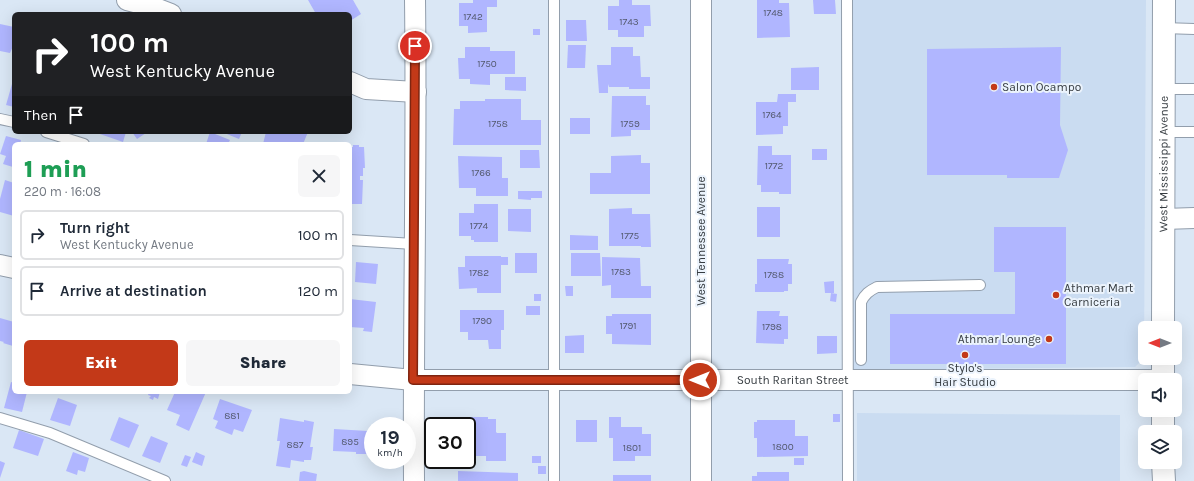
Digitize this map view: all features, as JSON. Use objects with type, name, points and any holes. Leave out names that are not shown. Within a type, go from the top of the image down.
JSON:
[{"type":"main road","name":"West Mississippi Avenue","points":[[1163,321],[1164,0]]},
{"type":"main road","points":[[1164,469],[1164,481]]},
{"type":"street","points":[[127,0],[166,12]]},
{"type":"street","points":[[414,481],[413,380],[416,92],[415,0]]},
{"type":"street","name":"West Tennessee Avenue","points":[[701,0],[701,481]]},
{"type":"street","points":[[352,83],[366,89],[416,92]]},
{"type":"street","points":[[1164,219],[1194,218]]},
{"type":"street","points":[[0,265],[12,268]]},
{"type":"street","name":"South Raritan Street","points":[[352,374],[413,380],[1138,380]]},
{"type":"lane","points":[[554,0],[554,481]]},
{"type":"lane","points":[[847,0],[848,481]]},
{"type":"lane","points":[[1163,28],[1194,29]]},
{"type":"lane","points":[[1164,89],[1194,89]]},
{"type":"lane","points":[[0,119],[12,122]]},
{"type":"lane","points":[[1164,132],[1194,132]]},
{"type":"lane","points":[[52,134],[78,142]]},
{"type":"lane","points":[[352,240],[414,244]]},
{"type":"lane","points":[[861,360],[861,302],[864,295],[876,286],[980,285]]},
{"type":"lane","points":[[847,302],[861,302]]},
{"type":"lane","points":[[0,418],[50,433],[165,481]]},
{"type":"shaded area","points":[[852,0],[1146,0],[1144,321],[1138,321],[1138,364],[1135,367],[853,370]]},
{"type":"shaded area","points":[[857,413],[1120,415],[1120,481],[857,481]]},
{"type":"building","points":[[308,0],[353,0],[361,14],[352,20],[352,12],[315,12]]},
{"type":"building","points":[[473,0],[497,0],[497,7],[487,7],[487,32],[468,33],[468,26],[459,26],[459,3],[473,3]]},
{"type":"building","points":[[619,0],[632,0],[632,5],[650,5],[651,26],[644,26],[644,37],[618,37],[618,30],[608,30],[608,6],[619,6]]},
{"type":"building","points":[[757,0],[779,0],[779,3],[789,3],[790,37],[757,38]]},
{"type":"building","points":[[813,0],[835,0],[836,14],[814,14]]},
{"type":"building","points":[[566,20],[586,20],[587,41],[566,41]]},
{"type":"building","points":[[0,24],[12,27],[12,48],[10,53],[0,51]]},
{"type":"building","points":[[533,29],[540,29],[540,35],[533,35]]},
{"type":"building","points":[[568,45],[586,45],[585,68],[567,68]]},
{"type":"building","points":[[465,47],[490,47],[490,51],[515,51],[515,74],[490,74],[490,85],[470,84],[470,79],[459,79],[458,58],[465,58]]},
{"type":"building","points":[[611,47],[633,47],[633,56],[640,56],[641,77],[650,77],[650,89],[609,87],[608,84],[608,93],[599,93],[597,65],[611,65]]},
{"type":"building","name":"Salon Ocampo","points":[[1061,47],[1060,125],[1068,150],[1059,178],[1007,178],[1007,175],[927,175],[927,49]]},
{"type":"building","points":[[819,67],[819,90],[791,90],[791,68]]},
{"type":"building","points":[[505,77],[526,77],[526,91],[505,90]]},
{"type":"building","points":[[12,84],[12,106],[6,105]]},
{"type":"building","points":[[778,94],[796,94],[796,102],[788,102],[788,126],[783,126],[783,134],[756,135],[756,102],[777,102]]},
{"type":"building","points":[[612,96],[646,96],[646,105],[650,105],[650,130],[631,130],[631,136],[611,137]]},
{"type":"building","points":[[485,99],[521,99],[521,120],[541,120],[541,145],[453,145],[454,109],[460,109],[460,101],[485,101]]},
{"type":"building","points":[[570,118],[590,118],[590,134],[570,134]]},
{"type":"building","points":[[100,134],[125,134],[123,142]]},
{"type":"building","points":[[133,134],[144,134],[137,139]]},
{"type":"building","points":[[209,134],[215,134],[230,140],[229,142],[207,142]]},
{"type":"building","points":[[227,134],[241,134],[239,139]]},
{"type":"building","points":[[266,134],[307,134],[304,142],[264,142]]},
{"type":"building","points":[[6,136],[21,140],[20,142],[12,142],[12,167],[3,164],[6,156],[0,154]]},
{"type":"building","points":[[353,145],[359,145],[359,147],[364,147],[365,168],[363,168],[363,176],[360,176],[360,180],[363,180],[362,204],[352,204]]},
{"type":"building","points":[[758,146],[772,146],[772,155],[791,155],[791,194],[761,192],[761,185],[757,185]]},
{"type":"building","points":[[812,149],[827,149],[827,160],[812,160]]},
{"type":"building","points":[[520,150],[539,150],[540,168],[520,168]]},
{"type":"building","points":[[641,155],[641,163],[650,163],[650,194],[590,194],[590,173],[611,173],[611,156]]},
{"type":"building","points":[[458,156],[502,157],[502,178],[508,178],[508,196],[476,196],[476,188],[459,188]]},
{"type":"building","points":[[5,180],[12,182],[12,215],[0,212],[0,199]]},
{"type":"building","points":[[518,191],[542,191],[542,198],[531,198],[531,200],[518,199]]},
{"type":"building","points":[[474,204],[498,204],[498,242],[474,242],[474,240],[471,240],[471,236],[459,236],[459,213],[474,213]]},
{"type":"building","points":[[757,207],[780,207],[780,237],[757,237]]},
{"type":"building","points":[[632,208],[632,214],[650,214],[651,247],[609,246],[609,209]]},
{"type":"building","points":[[508,209],[531,209],[531,232],[508,231]]},
{"type":"building","points":[[994,227],[1066,227],[1066,364],[890,364],[890,314],[1015,314],[1015,272],[994,272]]},
{"type":"building","points":[[570,235],[598,236],[598,250],[570,250]]},
{"type":"building","points":[[515,253],[537,253],[537,273],[515,273]]},
{"type":"building","points":[[571,253],[600,253],[601,276],[571,276]]},
{"type":"building","points":[[465,256],[508,257],[508,265],[501,265],[501,293],[477,293],[477,288],[459,289],[458,267],[465,267]]},
{"type":"building","points":[[602,257],[640,258],[641,286],[651,286],[651,298],[611,298],[611,285],[602,286]]},
{"type":"building","points":[[757,259],[789,259],[788,264],[792,264],[792,284],[788,284],[788,291],[755,292],[755,284],[757,284]]},
{"type":"building","points":[[356,262],[378,264],[376,284],[355,282]]},
{"type":"building","points":[[834,281],[834,293],[825,293],[824,282]]},
{"type":"building","points":[[565,286],[573,286],[573,296],[566,296]]},
{"type":"building","points":[[831,293],[837,294],[836,302],[830,301]]},
{"type":"building","points":[[534,294],[541,294],[541,301],[534,301]]},
{"type":"building","points":[[352,299],[376,302],[372,332],[363,331],[364,328],[352,327]]},
{"type":"building","points":[[526,306],[540,306],[540,315],[526,315]]},
{"type":"building","points":[[460,310],[504,310],[504,330],[501,330],[501,349],[489,349],[488,340],[468,340],[468,332],[460,332]]},
{"type":"building","points":[[757,311],[780,311],[779,316],[788,316],[788,339],[784,339],[784,344],[756,343]]},
{"type":"building","points":[[612,314],[651,314],[651,345],[612,344],[612,334],[606,334],[606,316],[612,316]]},
{"type":"building","points":[[0,318],[12,321],[12,346],[0,341]]},
{"type":"building","points":[[584,335],[584,353],[565,353],[565,336]]},
{"type":"building","points":[[817,336],[837,336],[837,353],[817,354]]},
{"type":"building","points":[[11,382],[12,394],[26,394],[22,412],[4,408]]},
{"type":"building","points":[[159,394],[158,399],[154,397],[153,400],[149,398],[151,396],[148,395]]},
{"type":"building","points":[[174,394],[205,394],[189,431],[176,425],[180,415],[167,410]]},
{"type":"building","points":[[58,398],[77,405],[70,426],[50,420]]},
{"type":"building","points":[[220,399],[252,410],[243,432],[234,429],[232,435],[215,428],[218,421],[213,419]]},
{"type":"building","points":[[833,414],[840,414],[840,422],[833,422]]},
{"type":"building","points":[[119,417],[139,425],[129,448],[110,440]]},
{"type":"building","points":[[476,417],[496,419],[496,432],[506,433],[506,461],[486,461],[486,456],[476,456]]},
{"type":"building","points":[[609,417],[621,417],[621,427],[642,427],[642,434],[651,434],[651,456],[635,456],[635,461],[613,461],[613,438],[609,438]]},
{"type":"building","points":[[280,418],[314,422],[310,447],[313,447],[311,460],[304,460],[304,462],[291,460],[290,468],[276,466],[280,441],[277,441]]},
{"type":"building","points":[[576,420],[597,420],[597,442],[576,442]]},
{"type":"building","points":[[757,420],[795,420],[795,436],[808,436],[808,456],[757,457],[757,438],[754,438],[754,422],[757,422]]},
{"type":"building","points":[[334,429],[364,431],[364,454],[356,454],[356,452],[333,451]]},
{"type":"building","points":[[19,430],[44,439],[38,456],[13,448]]},
{"type":"building","points":[[151,436],[168,443],[160,463],[142,456]]},
{"type":"building","points":[[73,452],[89,458],[85,472],[78,470],[77,475],[66,471]]},
{"type":"building","points":[[196,452],[205,456],[202,466],[192,462]]},
{"type":"building","points":[[185,455],[191,457],[187,467],[181,465]]},
{"type":"building","points":[[532,456],[541,456],[541,463],[532,463]]},
{"type":"building","points":[[794,458],[804,458],[804,465],[794,465]]},
{"type":"building","points":[[0,461],[5,463],[0,478]]},
{"type":"building","points":[[538,466],[546,466],[546,474],[538,474]]},
{"type":"building","points":[[304,471],[317,474],[316,481],[299,481],[300,472]]},
{"type":"building","points":[[458,471],[518,473],[518,481],[458,481]]},
{"type":"building","points":[[757,472],[789,472],[789,481],[752,481],[752,476],[757,476]]},
{"type":"building","points":[[613,475],[651,475],[651,481],[613,481]]},
{"type":"place","name":"Salon Ocampo","points":[[994,87]]},
{"type":"place","name":"Athmar Mart Carniceria","points":[[1056,295]]},
{"type":"place","name":"Athmar Lounge","points":[[1049,339]]},
{"type":"place","name":"Stylo's Hair Studio","points":[[965,355]]},
{"type":"route","points":[[415,46],[416,92],[413,380],[700,380]]}]
